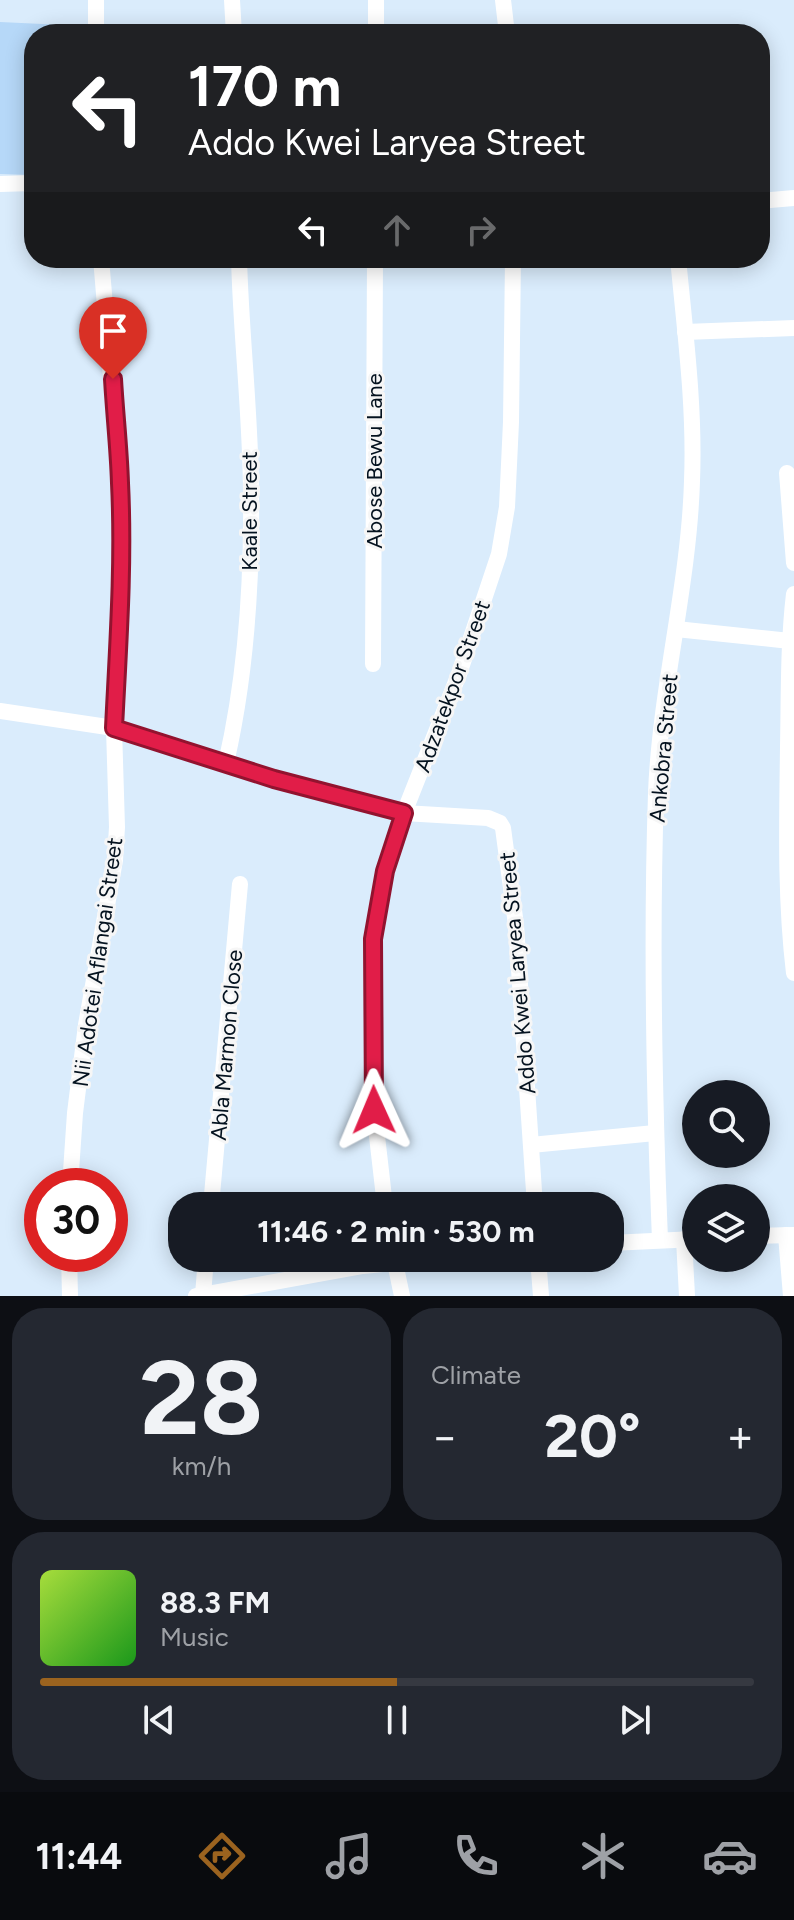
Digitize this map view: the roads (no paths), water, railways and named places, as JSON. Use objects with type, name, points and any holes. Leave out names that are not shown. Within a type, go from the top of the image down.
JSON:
[{"type":"street","points":[[96,0],[96,24]]},
{"type":"street","points":[[232,0],[233,24]]},
{"type":"street","points":[[376,0],[376,24]]},
{"type":"street","points":[[503,0],[506,24]]},
{"type":"street","points":[[0,184],[24,183]]},
{"type":"street","points":[[770,200],[794,198]]},
{"type":"street","name":"Nii Adotei Aflangai Street","points":[[71,1168],[86,1025],[115,860],[117,827],[114,728],[121,597],[120,485],[102,268]]},
{"type":"street","name":"Kaale Street","points":[[226,763],[241,695],[252,494],[240,268]]},
{"type":"street","name":"Abose Bewu Lane","points":[[373,664],[375,268]]},
{"type":"street","name":"Adzatekpor Street","points":[[383,1192],[374,1110],[373,939],[385,871],[404,813],[459,674],[499,554],[507,507],[513,268]]},
{"type":"street","name":"Ankobra Street","points":[[660,1240],[653,1084],[656,791],[692,483],[692,421],[679,268]]},
{"type":"street","points":[[685,332],[794,328]]},
{"type":"street","points":[[787,473],[794,563]]},
{"type":"street","points":[[794,594],[790,641],[786,850],[788,924],[794,973]]},
{"type":"street","points":[[676,629],[790,641]]},
{"type":"street","name":"Addo Kwei Laryea Street","points":[[0,711],[114,728],[274,779],[404,813],[488,818],[500,823],[516,925],[534,1192]]},
{"type":"street","name":"Abla Marmon Close","points":[[212,1192],[240,884]]},
{"type":"street","points":[[531,1145],[655,1133]]},
{"type":"street","points":[[770,1236],[790,1235],[791,1296]]},
{"type":"street","points":[[624,1242],[682,1239]]},
{"type":"street","points":[[69,1272],[70,1296]]},
{"type":"street","points":[[203,1272],[199,1295],[255,1290],[338,1272]]},
{"type":"street","points":[[397,1272],[402,1296]]},
{"type":"street","points":[[539,1272],[541,1296]]},
{"type":"street","points":[[687,1296],[688,1272]]}]
